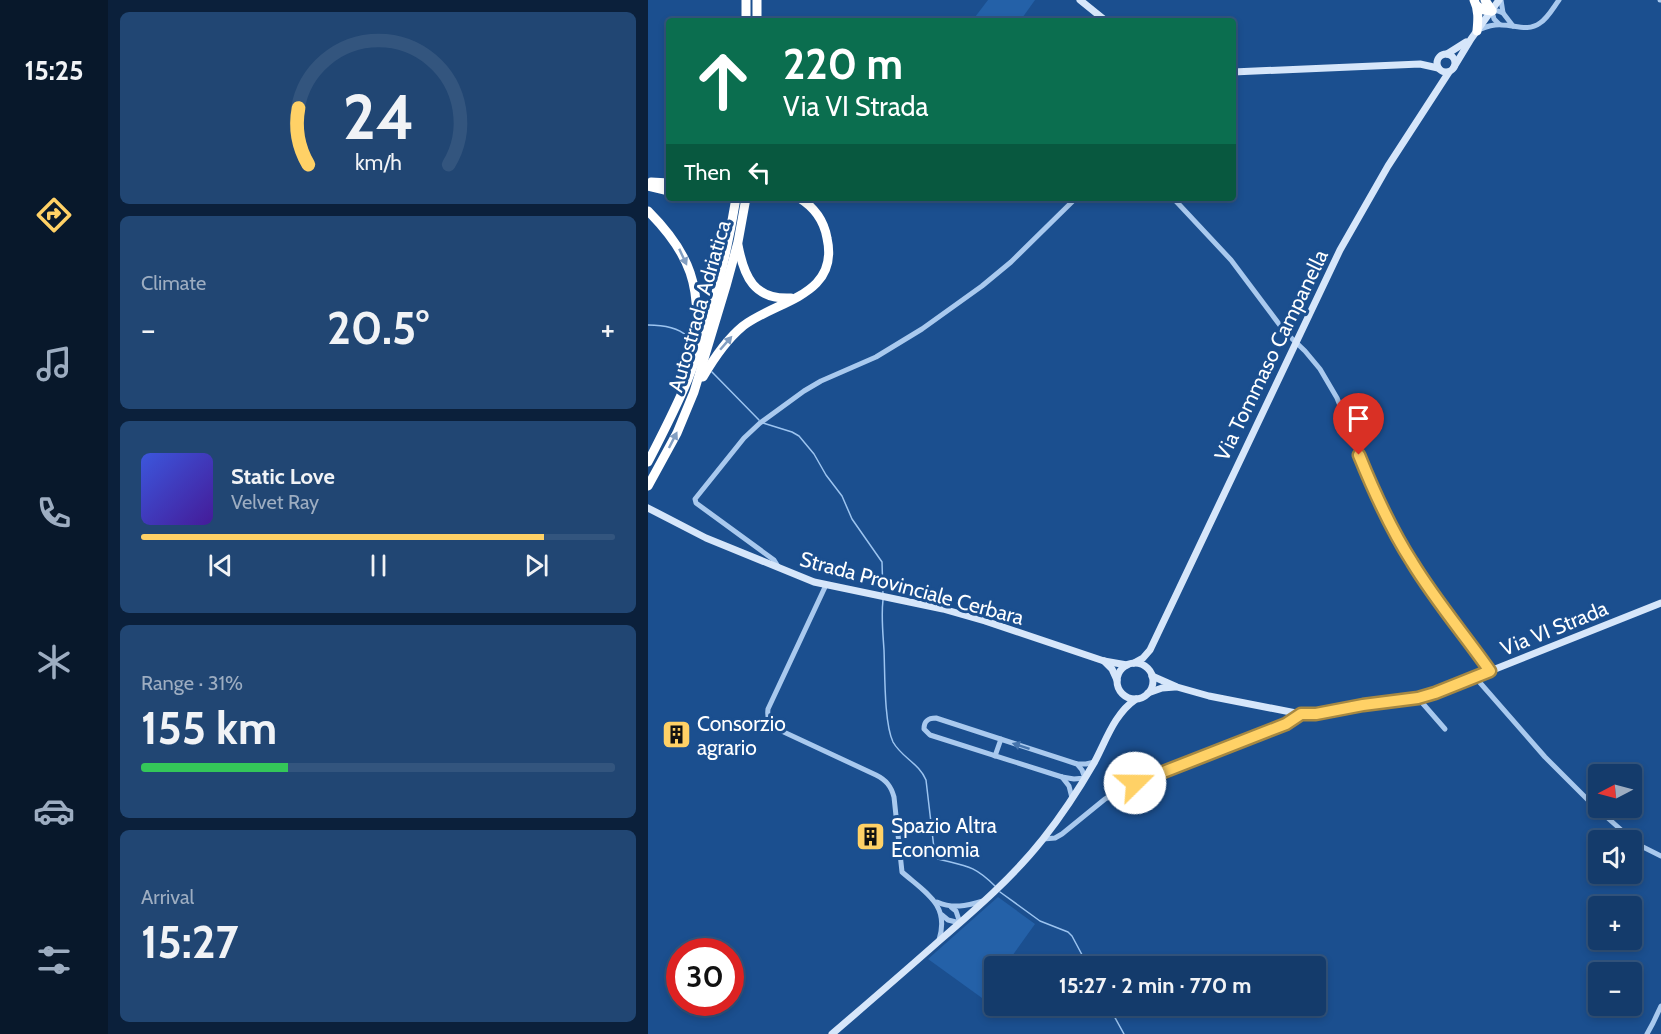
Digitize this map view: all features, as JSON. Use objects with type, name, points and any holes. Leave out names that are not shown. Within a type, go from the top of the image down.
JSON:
[{"type":"highway","points":[[757,0],[757,18]]},
{"type":"highway","points":[[1479,2],[1491,11]]},
{"type":"highway","points":[[1474,35],[1479,2]]},
{"type":"highway","points":[[745,18],[746,3]]},
{"type":"highway","points":[[648,181],[666,183]]},
{"type":"highway","points":[[648,186],[666,190]]},
{"type":"highway","name":"Autostrada Adriatica","points":[[648,462],[690,373],[717,287],[735,201]]},
{"type":"highway","name":"Autostrada Adriatica","points":[[648,486],[677,433],[694,392],[722,303],[738,242],[745,201]]},
{"type":"highway","points":[[694,392],[714,358],[732,336],[752,320],[808,292],[819,282],[829,254],[827,235],[822,222],[812,208],[803,201]]},
{"type":"highway","points":[[648,211],[676,244],[686,262],[694,285],[698,314],[690,373]]},
{"type":"highway","points":[[738,242],[745,272],[755,287],[771,296],[794,298]]},
{"type":"main road","points":[[1080,0],[1102,18]]},
{"type":"main road","points":[[1446,69],[1500,0]]},
{"type":"main road","points":[[1420,64],[1459,48],[1474,35]]},
{"type":"main road","points":[[1446,69],[1453,58],[1447,54]]},
{"type":"main road","name":"Via Tommaso Campanella","points":[[1131,664],[1143,658],[1150,650],[1340,250],[1388,166],[1441,85],[1446,69],[1436,64],[1439,57]]},
{"type":"main road","points":[[1236,72],[1420,64],[1446,69]]},
{"type":"main road","name":"Strada Provinciale Cerbara","points":[[648,508],[706,538],[814,582],[975,617],[1104,661],[1142,665],[1150,673]]},
{"type":"main road","name":"Via VI Strada","points":[[1150,673],[1177,687],[1209,696],[1301,714],[1316,714],[1418,698],[1435,693],[1661,603]]},
{"type":"main road","name":"Via Tommaso Campanella","points":[[1150,650],[1150,673]]},
{"type":"main road","points":[[1104,661],[1112,669],[1117,680],[1120,691],[1119,715]]},
{"type":"main road","points":[[1117,680],[1122,669],[1131,664]]},
{"type":"main road","points":[[832,1034],[985,900],[1042,839],[1085,778],[1126,705],[1148,693],[1152,685],[1150,673]]},
{"type":"main road","name":"Via VI Strada","points":[[1148,693],[1162,688],[1177,687]]},
{"type":"main road","points":[[1120,691],[1127,697],[1136,699]]},
{"type":"street","points":[[1500,0],[1503,13],[1513,26]]},
{"type":"street","points":[[1474,35],[1489,26],[1500,24],[1523,28],[1540,24],[1559,0]]},
{"type":"street","points":[[1491,11],[1503,13]]},
{"type":"street","points":[[1491,11],[1494,19],[1500,24]]},
{"type":"street","points":[[780,570],[774,560],[696,503],[695,498],[744,438],[762,422],[821,381],[876,357],[922,329],[1011,262],[1073,201]]},
{"type":"street","points":[[1176,201],[1231,260],[1278,323],[1320,369],[1337,398],[1380,504],[1411,562],[1490,671]]},
{"type":"street","points":[[826,585],[768,709],[767,717],[773,727],[882,778],[891,787],[902,872],[935,901],[956,911],[960,923]]},
{"type":"street","points":[[1475,677],[1545,757],[1592,804],[1637,844],[1661,856]]},
{"type":"street","points":[[1418,698],[1445,729]]},
{"type":"street","points":[[1042,839],[1055,838],[1062,834],[1105,799],[1135,783],[1286,724],[1301,714]]},
{"type":"street","points":[[1077,764],[1085,778],[1062,777],[930,735],[924,729],[924,724],[930,718],[936,718],[1077,764],[1095,762]]},
{"type":"street","points":[[995,756],[1001,740]]},
{"type":"street","points":[[1062,777],[1069,786],[1072,798]]},
{"type":"street","points":[[951,907],[985,900]]},
{"type":"street","points":[[935,901],[942,915],[948,920],[960,923]]},
{"type":"street","points":[[938,942],[942,915]]},
{"type":"street","points":[[1647,1034],[1661,1006]]},
{"type":"shaded area","points":[[988,0],[1035,0],[1022,18],[974,18]]},
{"type":"shaded area","points":[[998,897],[1035,924],[1012,956],[984,956],[984,995],[982,998],[928,959]]},
{"type":"waterway","points":[[648,325],[669,327],[687,336]]},
{"type":"waterway","points":[[712,372],[759,420]]},
{"type":"waterway","points":[[763,423],[799,436],[814,454],[842,496],[852,519],[882,562],[883,595]]},
{"type":"waterway","points":[[883,600],[886,697],[890,734],[897,748],[919,769],[926,780],[935,857],[975,870],[995,886]]},
{"type":"waterway","points":[[1000,892],[1040,921],[1068,932],[1083,956]]},
{"type":"waterway","points":[[1114,1016],[1124,1034]]},
{"type":"place","name":"Consorzio agrario","points":[[676,735]]},
{"type":"place","name":"Spazio Altra Economia","points":[[870,837]]},
{"type":"route","points":[[1135,783],[1286,724],[1301,714],[1316,714],[1418,698],[1490,671],[1411,562],[1380,504],[1359,455]]}]
